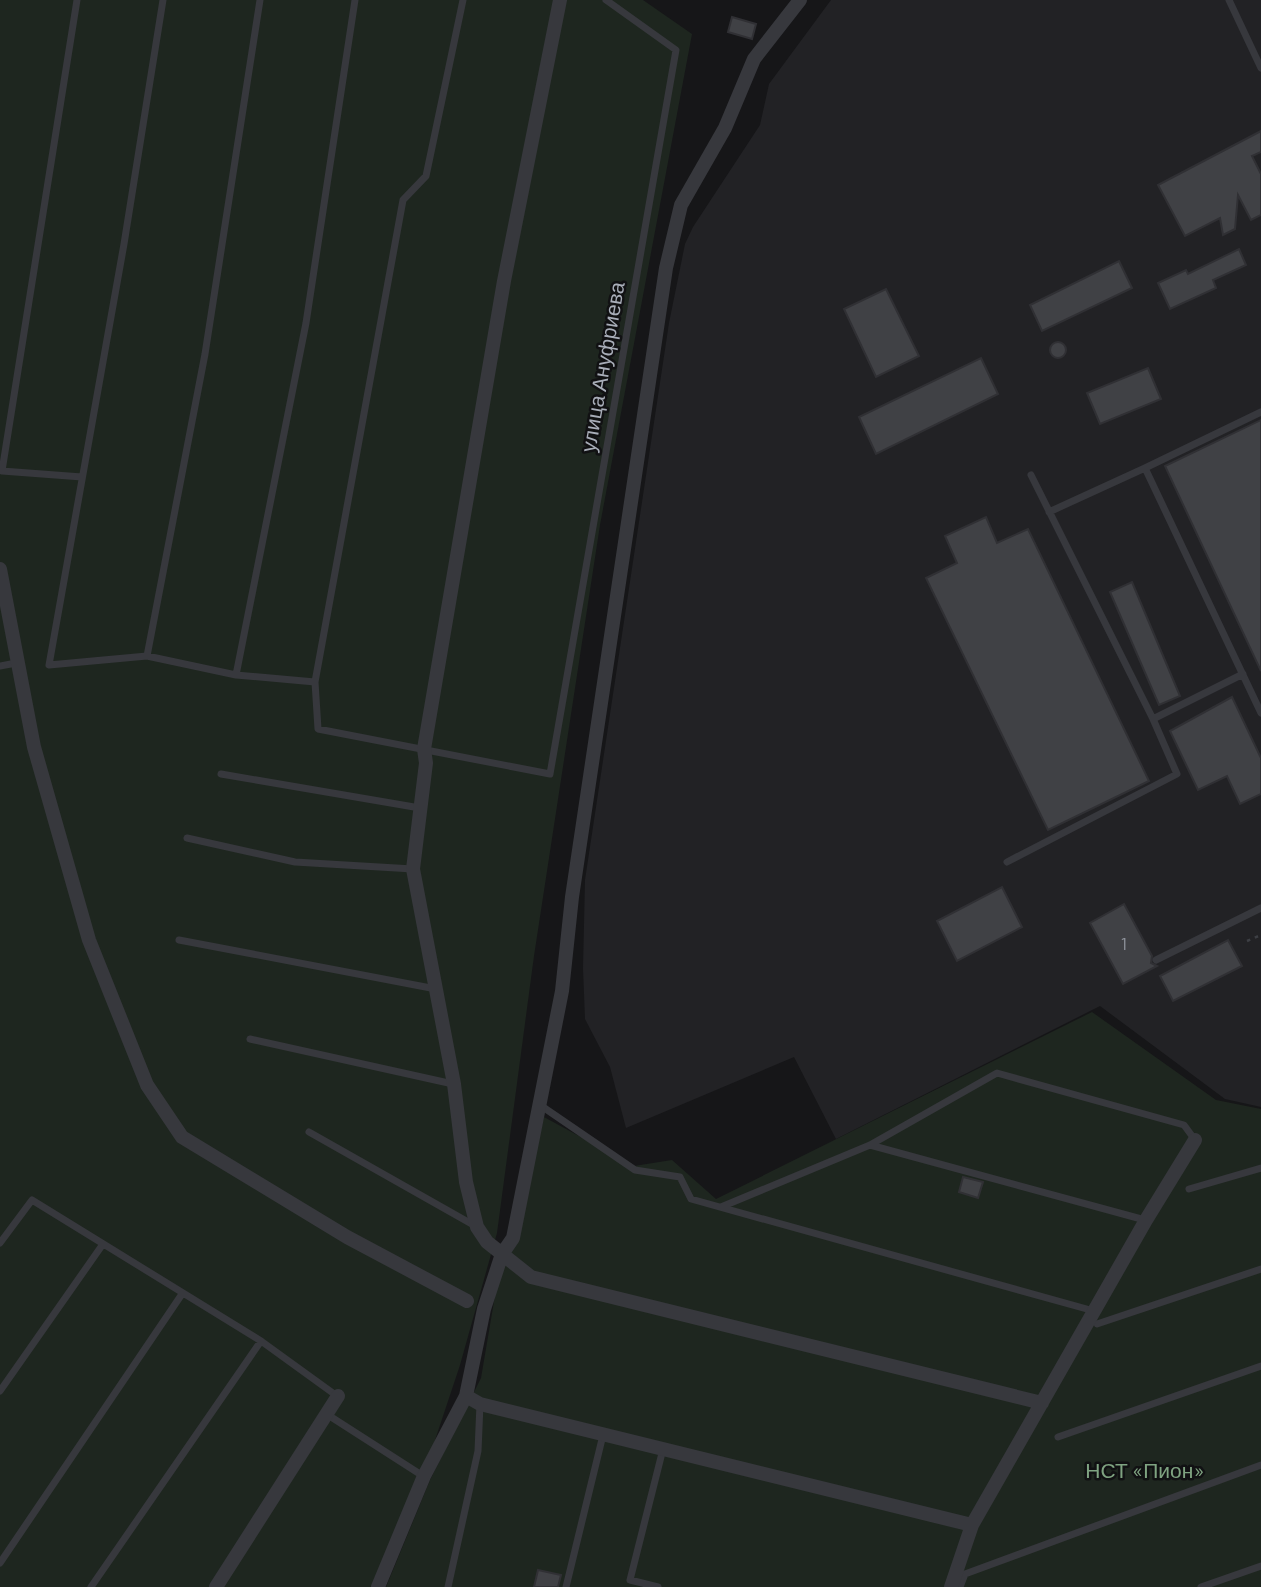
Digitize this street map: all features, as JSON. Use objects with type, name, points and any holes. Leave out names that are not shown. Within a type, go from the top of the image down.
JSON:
[{"type":"street","points":[[560,0],[504,281],[424,749],[426,763],[413,869],[454,1084],[466,1182],[477,1227],[487,1242],[531,1277],[1042,1403]]},
{"type":"street","points":[[378,1587],[424,1476],[466,1396],[484,1309],[502,1254],[513,1238],[562,992],[572,897],[666,268],[681,205],[724,128],[754,58],[800,0]]},
{"type":"street","points":[[0,569],[34,747],[89,940],[147,1085],[183,1137],[347,1237],[467,1301]]},
{"type":"street","points":[[951,1587],[972,1525],[1042,1403],[1096,1317],[1146,1220],[1195,1140]]},
{"type":"street","points":[[216,1587],[338,1396]]},
{"type":"street","points":[[466,1396],[480,1404],[972,1525]]},
{"type":"lane","points":[[77,0],[2,471],[82,477]]},
{"type":"lane","points":[[163,0],[124,244],[48,665],[147,656],[236,675],[315,682]]},
{"type":"lane","points":[[147,656],[205,354],[260,0]]},
{"type":"lane","points":[[236,675],[306,323],[355,0]]},
{"type":"lane","points":[[424,749],[318,729],[315,682],[403,200],[426,176],[463,0]]},
{"type":"lane","name":"улица Ануфриева","points":[[424,749],[550,774],[676,50],[606,0]]},
{"type":"lane","points":[[1228,0],[1261,68]]},
{"type":"lane","points":[[1049,512],[1261,412]]},
{"type":"lane","points":[[1145,468],[1261,713]]},
{"type":"lane","points":[[1007,862],[1177,774],[1153,719],[1031,475]]},
{"type":"lane","points":[[0,666],[16,663]]},
{"type":"lane","points":[[1153,719],[1243,674]]},
{"type":"lane","points":[[222,774],[420,808]]},
{"type":"lane","points":[[187,838],[295,862],[413,869]]},
{"type":"lane","points":[[1156,960],[1261,908]]},
{"type":"lane","points":[[179,940],[436,989]]},
{"type":"lane","points":[[250,1039],[454,1084]]},
{"type":"lane","points":[[721,1208],[870,1145],[997,1073],[1184,1125],[1195,1140]]},
{"type":"lane","points":[[540,1104],[635,1170],[680,1177],[691,1199],[1096,1317],[1261,1269]]},
{"type":"lane","points":[[309,1132],[477,1227]]},
{"type":"lane","points":[[870,1145],[1146,1220]]},
{"type":"lane","points":[[1189,1189],[1261,1168]]},
{"type":"lane","points":[[0,1243],[32,1200],[261,1341],[338,1396]]},
{"type":"lane","points":[[0,1391],[103,1244]]},
{"type":"lane","points":[[0,1563],[181,1294]]},
{"type":"lane","points":[[91,1587],[261,1341]]},
{"type":"lane","points":[[1058,1437],[1261,1366]]},
{"type":"lane","points":[[448,1587],[478,1451],[480,1404]]},
{"type":"lane","points":[[328,1415],[424,1476]]},
{"type":"lane","points":[[566,1587],[603,1434]]},
{"type":"lane","points":[[658,1587],[630,1580],[663,1447]]},
{"type":"lane","points":[[960,1587],[965,1574],[1261,1465]]},
{"type":"lane","points":[[1201,1587],[1261,1566]]},
{"type":"path","points":[[1247,942],[1261,935]]},
{"type":"shaded area","points":[[831,0],[1261,0],[1261,1107],[1225,1099],[1100,1006],[836,1139],[794,1057],[626,1128],[610,1067],[585,1019],[585,880],[669,323],[685,244],[693,227],[760,125],[769,84]]},
{"type":"green space","points":[[0,0],[643,0],[692,34],[600,525],[534,956],[497,1233],[460,1365],[434,1443],[373,1587],[0,1587]]},
{"type":"green space","name":"НСТ «Пион»","points":[[1092,1012],[1216,1100],[1261,1109],[1261,1587],[386,1587],[430,1480],[481,1378],[498,1278],[515,1244],[544,1117],[634,1166],[672,1160],[716,1199]]},
{"type":"building","points":[[732,17],[756,24],[752,39],[728,32]]},
{"type":"building","points":[[1261,131],[1261,152],[1252,156],[1261,174],[1261,215],[1251,220],[1238,195],[1235,229],[1223,235],[1220,218],[1185,236],[1158,185]]},
{"type":"building","points":[[1239,249],[1246,265],[1213,280],[1216,288],[1170,309],[1158,283],[1186,270],[1188,274]]},
{"type":"building","points":[[1119,261],[1132,288],[1042,331],[1030,305]]},
{"type":"building","points":[[886,289],[919,356],[876,377],[844,309]]},
{"type":"building","points":[[1058,342],[1066,350],[1058,358],[1050,350]]},
{"type":"building","points":[[981,358],[998,394],[876,454],[859,417]]},
{"type":"building","points":[[1148,368],[1161,399],[1100,424],[1087,393]]},
{"type":"building","points":[[1261,420],[1261,671],[1165,466]]},
{"type":"building","points":[[986,517],[997,543],[1028,529],[1149,781],[1048,830],[926,578],[957,563],[945,536]]},
{"type":"building","points":[[1132,582],[1180,696],[1159,705],[1110,592]]},
{"type":"building","points":[[1232,697],[1261,758],[1261,794],[1240,804],[1227,776],[1198,790],[1170,731]]},
{"type":"building","points":[[1002,887],[1022,927],[957,961],[937,921]]},
{"type":"building","points":[[1124,904],[1152,956],[1151,963],[1157,966],[1123,984],[1090,923]]},
{"type":"building","points":[[1228,940],[1242,966],[1173,1001],[1160,976]]},
{"type":"building","points":[[963,1177],[983,1182],[978,1198],[959,1192]]},
{"type":"building","points":[[538,1570],[561,1575],[558,1587],[534,1587]]}]
